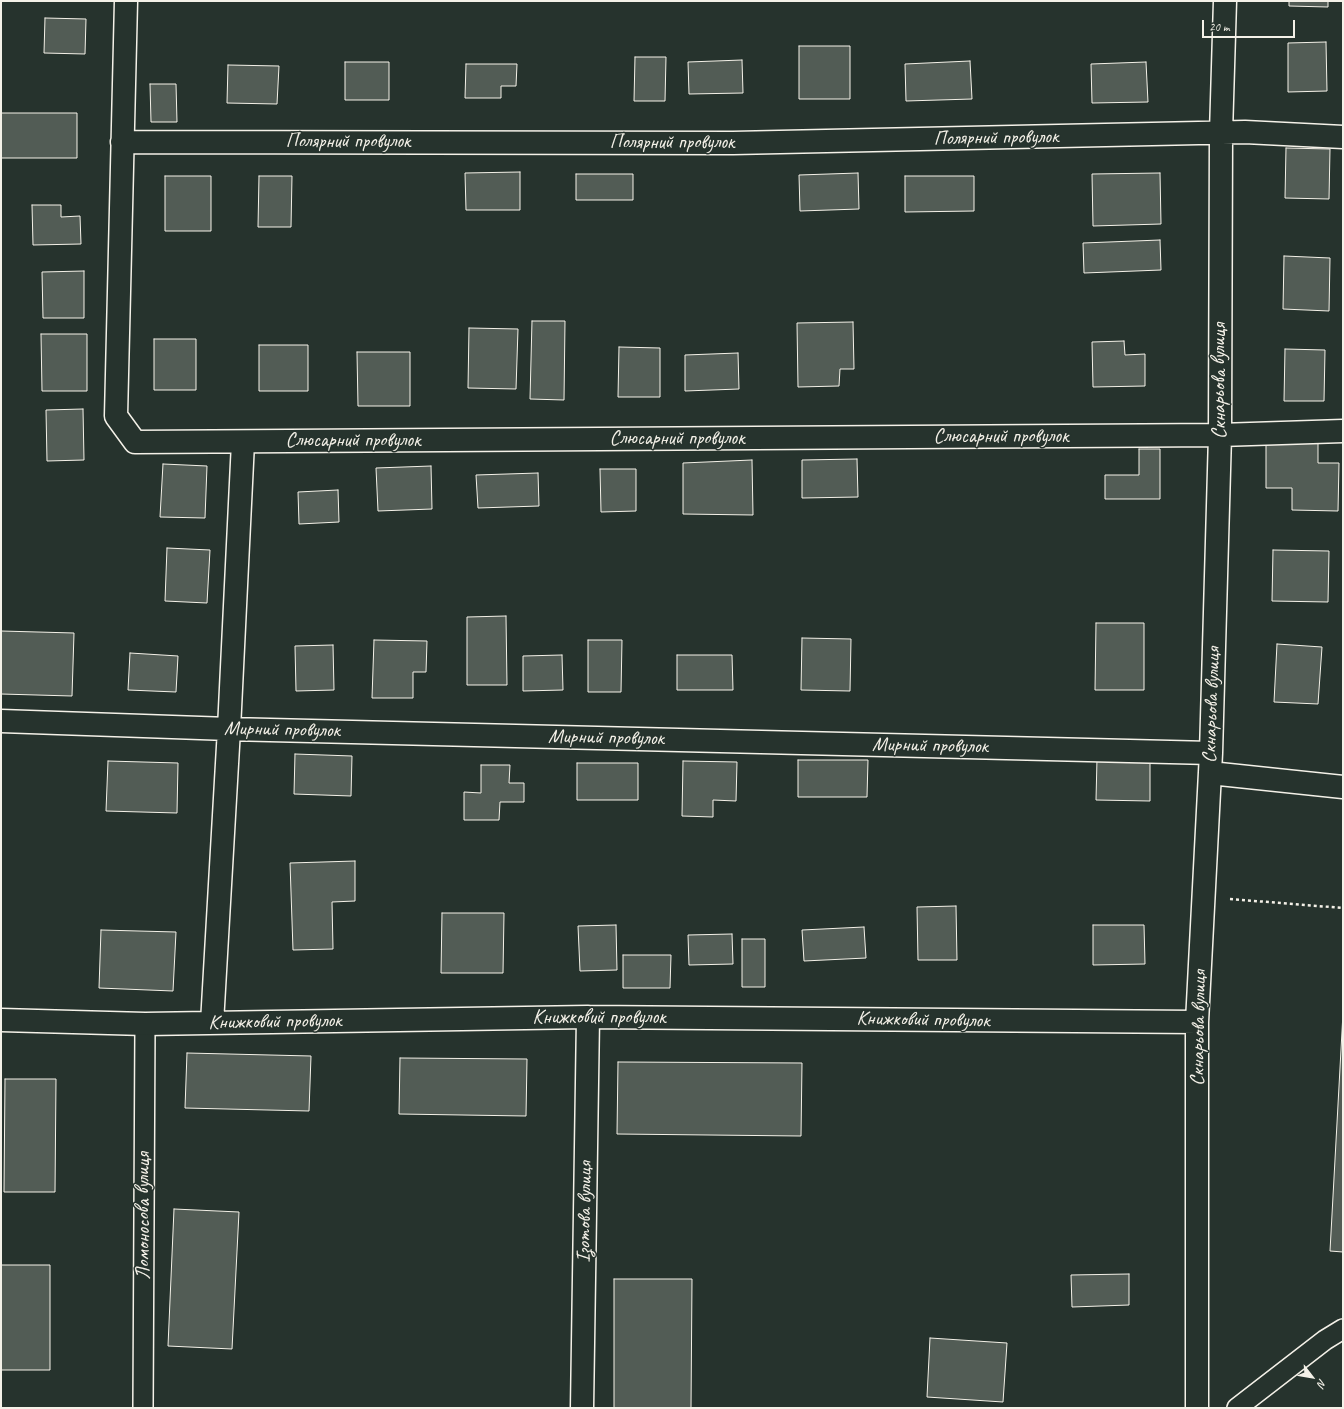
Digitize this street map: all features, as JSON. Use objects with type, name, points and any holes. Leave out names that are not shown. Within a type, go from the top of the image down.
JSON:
[{"type":"street","points":[[122,142],[126,1]]},
{"type":"street","name":"Скнарьова вулиця","points":[[1197,1408],[1197,1022],[1210,763],[1220,435],[1221,133],[1225,1]]},
{"type":"street","name":"Полярний провулок","points":[[122,142],[733,143],[1245,132],[1343,137]]},
{"type":"street","name":"Слюсарний провулок","points":[[122,142],[116,416],[135,442],[1220,435],[1343,431]]},
{"type":"street","points":[[212,1023],[229,729],[243,442]]},
{"type":"street","name":"Мирний провулок","points":[[1,721],[1210,763],[1343,787]]},
{"type":"street","name":"Книжковий провулок","points":[[1,1020],[146,1024],[588,1017],[1197,1022]]},
{"type":"street","name":"Ізотова вулиця","points":[[582,1408],[588,1017]]},
{"type":"lane","name":"Ломоносова вулиця","points":[[143,1408],[146,1024]]},
{"type":"lane","points":[[1237,1408],[1325,1340],[1343,1329]]},
{"type":"path","points":[[1204,897],[1343,908]]},
{"type":"building","points":[[1289,1],[1328,1],[1328,7],[1289,6]]},
{"type":"building","points":[[45,18],[86,19],[85,54],[44,53]]},
{"type":"building","points":[[1326,42],[1327,91],[1288,92],[1288,43]]},
{"type":"building","points":[[799,46],[850,46],[850,99],[799,99]]},
{"type":"building","points":[[635,57],[666,57],[665,101],[634,101]]},
{"type":"building","points":[[742,60],[743,93],[689,94],[688,62]]},
{"type":"building","points":[[970,61],[972,99],[906,101],[905,64]]},
{"type":"building","points":[[345,62],[389,62],[389,100],[345,100]]},
{"type":"building","points":[[1146,62],[1148,102],[1092,103],[1091,64]]},
{"type":"building","points":[[466,64],[517,64],[516,86],[501,86],[501,98],[465,98]]},
{"type":"building","points":[[228,65],[279,66],[277,104],[227,103]]},
{"type":"building","points":[[150,84],[176,84],[177,122],[151,122]]},
{"type":"building","points":[[1,113],[77,113],[77,158],[1,158]]},
{"type":"building","points":[[1286,148],[1330,149],[1329,199],[1285,198]]},
{"type":"building","points":[[520,172],[520,210],[466,210],[465,173]]},
{"type":"building","points":[[858,173],[859,209],[800,211],[799,175]]},
{"type":"building","points":[[1160,173],[1161,224],[1093,226],[1092,174]]},
{"type":"building","points":[[576,174],[633,174],[633,200],[576,200]]},
{"type":"building","points":[[165,176],[211,176],[211,231],[165,231]]},
{"type":"building","points":[[259,176],[292,176],[291,227],[258,227]]},
{"type":"building","points":[[905,176],[974,176],[974,211],[905,212]]},
{"type":"building","points":[[32,205],[61,205],[61,217],[80,216],[81,244],[33,245]]},
{"type":"building","points":[[1160,240],[1161,270],[1084,273],[1083,243]]},
{"type":"building","points":[[1284,256],[1330,258],[1329,311],[1283,309]]},
{"type":"building","points":[[84,271],[84,318],[43,318],[42,272]]},
{"type":"building","points":[[532,321],[565,321],[564,400],[530,399]]},
{"type":"building","points":[[853,322],[854,369],[840,369],[839,386],[798,387],[797,323]]},
{"type":"building","points":[[469,328],[518,329],[516,389],[468,388]]},
{"type":"building","points":[[41,334],[87,334],[87,391],[42,391]]},
{"type":"building","points":[[154,339],[196,339],[196,390],[154,390]]},
{"type":"building","points":[[1124,341],[1125,355],[1145,354],[1145,386],[1093,387],[1092,342]]},
{"type":"building","points":[[259,345],[308,345],[308,391],[259,391]]},
{"type":"building","points":[[619,347],[660,348],[660,397],[618,397]]},
{"type":"building","points":[[1285,349],[1325,350],[1324,401],[1284,401]]},
{"type":"building","points":[[357,352],[410,352],[410,406],[358,406]]},
{"type":"building","points":[[738,353],[739,389],[685,391],[685,355]]},
{"type":"building","points":[[83,409],[84,460],[47,461],[46,410]]},
{"type":"building","points":[[1266,443],[1318,443],[1318,463],[1339,463],[1338,511],[1292,510],[1292,488],[1266,488]]},
{"type":"building","points":[[1139,449],[1160,449],[1160,499],[1105,499],[1105,475],[1139,475]]},
{"type":"building","points":[[857,459],[858,497],[802,498],[802,460]]},
{"type":"building","points":[[752,460],[753,515],[683,514],[683,463]]},
{"type":"building","points":[[163,464],[207,466],[205,518],[160,517]]},
{"type":"building","points":[[431,466],[432,509],[378,511],[376,468]]},
{"type":"building","points":[[600,469],[636,469],[636,511],[601,512]]},
{"type":"building","points":[[538,473],[539,506],[478,508],[476,475]]},
{"type":"building","points":[[338,490],[339,522],[299,524],[298,492]]},
{"type":"building","points":[[167,548],[210,550],[207,603],[165,601]]},
{"type":"building","points":[[1273,550],[1329,551],[1328,602],[1272,601]]},
{"type":"building","points":[[506,616],[507,685],[467,685],[467,617]]},
{"type":"building","points":[[1096,623],[1144,623],[1144,690],[1095,690]]},
{"type":"building","points":[[1,631],[74,633],[72,696],[1,694]]},
{"type":"building","points":[[802,638],[851,639],[850,691],[801,690]]},
{"type":"building","points":[[374,640],[427,641],[426,672],[413,672],[413,698],[372,698]]},
{"type":"building","points":[[588,640],[622,640],[621,692],[588,692]]},
{"type":"building","points":[[1277,644],[1322,647],[1318,704],[1274,702]]},
{"type":"building","points":[[333,645],[334,690],[296,691],[295,646]]},
{"type":"building","points":[[130,653],[178,656],[176,692],[128,690]]},
{"type":"building","points":[[562,655],[563,690],[523,691],[523,656]]},
{"type":"building","points":[[677,655],[732,655],[733,690],[677,690]]},
{"type":"building","points":[[295,754],[352,756],[351,796],[294,794]]},
{"type":"building","points":[[1097,759],[1150,760],[1150,801],[1096,800]]},
{"type":"building","points":[[798,760],[868,760],[867,797],[798,797]]},
{"type":"building","points":[[108,761],[178,763],[177,813],[106,811]]},
{"type":"building","points":[[683,761],[737,762],[736,801],[713,800],[713,817],[682,816]]},
{"type":"building","points":[[577,763],[638,763],[638,800],[577,800]]},
{"type":"building","points":[[481,765],[510,765],[509,783],[524,783],[524,802],[500,802],[499,820],[464,820],[464,792],[481,793]]},
{"type":"building","points":[[355,861],[355,901],[332,902],[333,949],[293,950],[290,863]]},
{"type":"building","points":[[956,906],[957,960],[918,960],[917,907]]},
{"type":"building","points":[[442,913],[504,913],[503,973],[441,973]]},
{"type":"building","points":[[616,925],[617,970],[580,971],[578,926]]},
{"type":"building","points":[[1093,925],[1144,925],[1145,964],[1093,965]]},
{"type":"building","points":[[864,927],[866,958],[804,961],[802,930]]},
{"type":"building","points":[[101,930],[176,932],[173,991],[99,988]]},
{"type":"building","points":[[732,934],[733,964],[689,965],[688,935]]},
{"type":"building","points":[[742,939],[765,939],[765,987],[742,987]]},
{"type":"building","points":[[623,955],[671,955],[670,988],[623,988]]},
{"type":"building","points":[[1343,1013],[1343,1252],[1330,1251]]},
{"type":"building","points":[[187,1053],[311,1056],[309,1111],[185,1108]]},
{"type":"building","points":[[400,1058],[527,1059],[526,1116],[399,1114]]},
{"type":"building","points":[[618,1062],[802,1063],[801,1136],[617,1134]]},
{"type":"building","points":[[5,1079],[56,1079],[55,1192],[4,1192]]},
{"type":"building","points":[[174,1209],[239,1212],[232,1349],[168,1346]]},
{"type":"building","points":[[1,1265],[50,1265],[50,1370],[1,1370]]},
{"type":"building","points":[[1129,1274],[1129,1305],[1072,1307],[1071,1275]]},
{"type":"building","points":[[614,1279],[692,1279],[691,1408],[614,1408]]},
{"type":"building","points":[[930,1338],[1007,1343],[1003,1402],[927,1397]]}]
